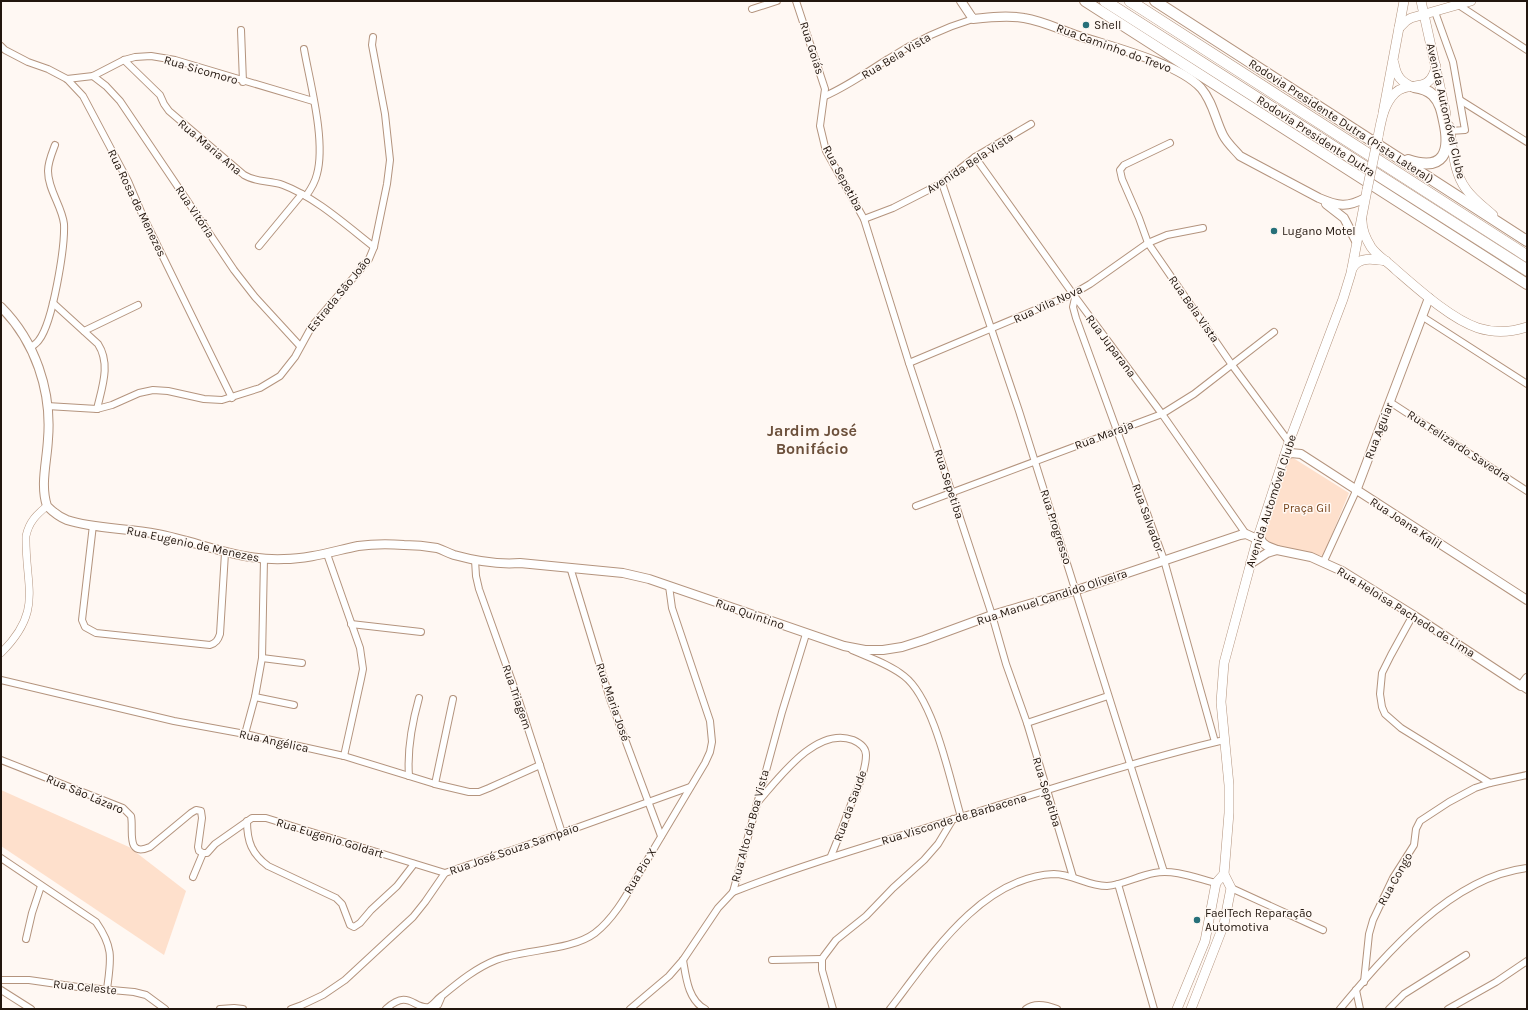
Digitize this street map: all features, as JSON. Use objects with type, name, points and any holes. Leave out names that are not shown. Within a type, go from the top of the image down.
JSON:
[{"type":"highway","points":[[1085,1],[1526,284]]},
{"type":"highway","name":"Rodovia Presidente Dutra","points":[[1105,1],[1527,270]]},
{"type":"highway","name":"Rodovia Presidente Dutra","points":[[1130,1],[1527,256]]},
{"type":"highway","name":"Rodovia Presidente Dutra (Pista Lateral)","points":[[1155,1],[1527,241]]},
{"type":"highway","points":[[1396,156],[1416,163],[1427,164],[1439,160],[1446,150],[1446,133],[1439,104],[1432,94],[1426,90],[1414,87]]},
{"type":"main road","points":[[961,1],[973,19]]},
{"type":"main road","points":[[1383,113],[1404,1]]},
{"type":"main road","name":"Avenida Automóvel Clube","points":[[1420,1],[1436,65],[1457,169],[1462,183],[1472,197],[1507,228]]},
{"type":"main road","points":[[1398,29],[1406,21],[1457,4],[1471,1]]},
{"type":"main road","name":"Rua Caminho do Trevo","points":[[973,19],[1012,17],[1032,20],[1150,60],[1184,75],[1205,93],[1209,99],[1223,135],[1230,146],[1240,156],[1331,203],[1345,205],[1358,202],[1366,194]]},
{"type":"main road","points":[[1393,58],[1396,72],[1400,79],[1404,83],[1414,87]]},
{"type":"main road","points":[[1383,113],[1394,94],[1401,89],[1422,85],[1429,82],[1433,76],[1436,65]]},
{"type":"main road","name":"Avenida Automóvel Clube","points":[[1224,874],[1229,813],[1229,785],[1221,702],[1224,664],[1258,535],[1284,456],[1333,328],[1351,273],[1356,241],[1383,113]]},
{"type":"main road","name":"Rua Caminho do Trevo","points":[[1319,198],[1344,218],[1356,241]]},
{"type":"main road","points":[[1362,212],[1362,224],[1366,238],[1372,248],[1429,298],[1459,318],[1478,328],[1498,331],[1516,330],[1527,327]]},
{"type":"main road","points":[[1351,273],[1354,264],[1359,261],[1371,259],[1386,261]]},
{"type":"main road","name":"Rua Aguiar","points":[[1356,491],[1429,298]]},
{"type":"main road","points":[[1,307],[15,322],[30,348],[45,387],[48,406],[48,438],[44,482],[47,506]]},
{"type":"main road","name":"Rua Joana Kalil","points":[[1284,456],[1291,453],[1301,454],[1356,491],[1527,600]]},
{"type":"main road","name":"Rua Eugenio de Menezes","points":[[47,506],[60,517],[67,520],[158,534],[225,553],[264,559],[285,559],[327,554],[360,546],[420,546],[438,548]]},
{"type":"main road","points":[[1246,534],[1258,535]]},
{"type":"main road","name":"Rua Manuel Candido Oliveira","points":[[844,646],[865,650],[883,650],[902,647],[992,615],[1076,590],[1246,534]]},
{"type":"main road","name":"Rua Heloisa Pachedo de Lima","points":[[1258,535],[1263,543],[1277,550],[1311,557],[1324,561],[1342,570],[1414,615],[1524,688]]},
{"type":"main road","name":"Rua Quintino","points":[[438,548],[452,554],[476,560],[504,564],[520,563],[570,567],[623,573],[649,579],[844,646]]},
{"type":"main road","points":[[1250,564],[1267,553],[1277,550]]},
{"type":"main road","points":[[1524,688],[1527,678]]},
{"type":"main road","points":[[1177,1009],[1205,941],[1216,883],[1224,874],[1231,888],[1224,924],[1191,1009]]},
{"type":"main road","points":[[1194,970],[1205,975]]},
{"type":"street","points":[[752,9],[777,1]]},
{"type":"street","name":"Rua Goiás","points":[[796,1],[823,80],[825,96]]},
{"type":"street","points":[[1457,4],[1527,50]]},
{"type":"street","points":[[1435,12],[1453,62],[1465,130],[1450,131]]},
{"type":"street","name":"Rua Bela Vista","points":[[825,96],[846,87],[916,42],[958,23],[973,19]]},
{"type":"street","points":[[241,30],[243,82]]},
{"type":"street","name":"Estrada São João","points":[[48,406],[98,408],[112,405],[139,393],[153,390],[168,391],[214,400],[232,398],[271,383],[288,367],[312,326],[369,259],[374,247],[387,184],[390,160],[385,114],[372,45],[372,37]]},
{"type":"street","name":"Rua Rosa de Menezes","points":[[1,46],[5,50],[28,62],[48,69],[67,79],[83,96],[128,181],[142,214],[232,398]]},
{"type":"street","points":[[259,246],[304,195],[313,187],[319,164],[318,126],[304,49]]},
{"type":"street","name":"Rua Sicomoro","points":[[67,79],[93,76],[124,60],[135,57],[151,56],[175,60],[243,82],[313,101]]},
{"type":"street","name":"Rua Maria Ana","points":[[124,60],[160,95],[169,111],[244,176],[252,180],[282,185],[304,195],[374,247]]},
{"type":"street","name":"Rua Vitória","points":[[93,76],[106,86],[120,101],[234,270],[255,297],[300,346]]},
{"type":"street","name":"Rua Sepetiba","points":[[825,96],[820,126],[826,150],[864,219],[992,615],[1006,664],[1027,723],[1073,877]]},
{"type":"street","points":[[1460,100],[1527,142]]},
{"type":"street","name":"Avenida Bela Vista","points":[[864,219],[893,208],[942,183],[975,157],[1031,124]]},
{"type":"street","name":"Rua Bela Vista","points":[[1170,143],[1124,165],[1120,170],[1122,179],[1139,218],[1148,244],[1232,365],[1289,442]]},
{"type":"street","points":[[30,348],[40,339],[44,332],[53,303],[64,236],[62,213],[51,186],[48,174],[50,159],[55,145]]},
{"type":"street","name":"Rua Juparana","points":[[975,157],[1074,296],[1162,414],[1246,534]]},
{"type":"street","name":"Rua Progresso","points":[[942,183],[1035,461],[1108,696],[1132,765],[1164,872]]},
{"type":"street","name":"Rua Vila Nova","points":[[910,363],[1074,296],[1148,244],[1167,235],[1203,228]]},
{"type":"street","name":"Rua Salvador","points":[[1074,296],[1074,311],[1116,431],[1164,560],[1215,742]]},
{"type":"street","points":[[53,303],[98,344],[103,351],[105,359],[104,380],[98,408]]},
{"type":"street","points":[[84,331],[138,305]]},
{"type":"street","points":[[1423,317],[1527,384]]},
{"type":"street","name":"Rua Maraja","points":[[916,506],[1162,414],[1194,394],[1274,332]]},
{"type":"street","name":"Rua Felizardo Savedra","points":[[1390,402],[1527,491]]},
{"type":"street","points":[[1281,431],[1294,430]]},
{"type":"street","name":"Rua Aguiar","points":[[1324,561],[1356,491]]},
{"type":"street","points":[[1,653],[17,636],[24,623],[29,607],[30,591],[26,536],[32,519],[47,506]]},
{"type":"street","points":[[93,525],[82,620],[85,627],[96,633],[210,645],[215,643],[219,639],[220,634],[225,553]]},
{"type":"street","points":[[327,554],[360,648],[363,669],[344,756]]},
{"type":"street","points":[[245,734],[255,697],[262,658],[264,559]]},
{"type":"street","name":"Rua Triagem","points":[[476,560],[476,576],[479,589],[520,701],[562,833]]},
{"type":"street","name":"Rua Maria José","points":[[570,567],[610,698],[661,836]]},
{"type":"street","name":"Rua Pio X","points":[[386,1009],[393,1003],[401,1000],[409,1002],[419,1008],[428,1007],[473,972],[498,959],[582,940],[594,933],[618,908],[705,763],[710,752],[712,742],[710,721],[672,608],[669,586]]},
{"type":"street","points":[[1414,615],[1390,655],[1382,673],[1380,694],[1382,707],[1385,714],[1401,728],[1490,783]]},
{"type":"street","points":[[351,624],[421,632]]},
{"type":"street","name":"Rua Alto da Boa Vista","points":[[630,1009],[668,976],[683,960],[718,908],[733,892],[782,712],[806,634]]},
{"type":"street","name":"Rua Quintino","points":[[844,646],[888,665],[904,676],[916,687],[935,727],[961,817]]},
{"type":"street","points":[[262,658],[302,663]]},
{"type":"street","name":"Rua Angélica","points":[[1,680],[174,721],[245,734],[344,756],[435,784],[470,792],[479,792],[540,765]]},
{"type":"street","points":[[1027,723],[1108,696]]},
{"type":"street","points":[[255,697],[294,705]]},
{"type":"street","points":[[409,776],[409,745],[418,698]]},
{"type":"street","points":[[435,784],[453,699]]},
{"type":"street","name":"Rua da Saude","points":[[756,804],[791,765],[812,747],[826,740],[839,737],[848,738],[863,746],[866,753],[866,763],[859,786],[831,856]]},
{"type":"street","name":"Rua Visconde de Barbacena","points":[[733,892],[831,856],[953,820],[1047,790],[1224,740]]},
{"type":"street","name":"Rua São Lázaro","points":[[1,760],[123,808],[131,816],[131,841],[134,846],[139,849],[146,849],[150,847],[191,813],[196,810],[201,811],[202,818],[198,847],[199,851],[203,853]]},
{"type":"street","name":"Rua Congo","points":[[1364,982],[1369,934],[1373,920],[1393,878],[1414,845],[1417,825],[1449,802],[1475,788],[1490,783],[1527,775]]},
{"type":"street","name":"Rua José Souza Sampaio","points":[[291,1009],[316,998],[345,980],[413,917],[445,872],[649,803],[690,787]]},
{"type":"street","name":"Rua Eugenio Goldart","points":[[203,853],[207,853],[215,844],[252,818],[266,818],[414,864],[445,872]]},
{"type":"street","points":[[832,1009],[823,977],[821,964],[822,960],[836,940],[866,916],[893,888],[924,860],[938,844],[953,820]]},
{"type":"street","points":[[247,821],[249,839],[254,853],[259,859],[268,866],[336,898],[342,904],[350,925],[354,927],[360,923],[371,910],[397,886],[414,864]]},
{"type":"street","points":[[193,877],[203,853]]},
{"type":"street","points":[[1,858],[40,886],[96,922],[106,935],[110,948],[111,962],[107,989]]},
{"type":"street","points":[[1340,1009],[1395,946],[1417,925],[1473,886],[1506,872],[1527,868]]},
{"type":"street","points":[[890,1009],[944,940],[968,915],[994,895],[1017,882],[1054,874],[1073,877],[1083,882],[1101,886],[1118,884],[1154,873],[1164,872],[1216,883]]},
{"type":"street","points":[[1118,884],[1154,1009]]},
{"type":"street","points":[[26,939],[40,886]]},
{"type":"street","points":[[1231,888],[1323,930]]},
{"type":"street","points":[[1389,1009],[1404,994],[1466,955]]},
{"type":"street","points":[[683,960],[686,979],[692,994],[699,1006],[705,1009]]},
{"type":"street","points":[[772,960],[822,960]]},
{"type":"street","points":[[1448,1009],[1496,982],[1527,961]]},
{"type":"street","name":"Rua Celeste","points":[[1,980],[29,980],[78,987],[134,992],[146,995],[165,1009]]},
{"type":"street","points":[[1,990],[30,1009]]},
{"type":"street","points":[[1356,990],[1360,1009]]},
{"type":"street","points":[[433,1009],[438,1004],[441,996]]},
{"type":"street","points":[[1026,1009],[1038,1005],[1049,1005],[1057,1009]]},
{"type":"street","points":[[220,1009],[243,1009]]},
{"type":"green space","name":"Praça Gil","points":[[1290,456],[1349,493],[1323,556],[1261,544]]},
{"type":"green space","points":[[1,790],[129,847],[186,891],[164,955],[1,846]]},
{"type":"place","name":"Shell","points":[[1086,25]]},
{"type":"place","name":"Lugano Motel","points":[[1274,231]]},
{"type":"place","name":"FaelTech Reparação Automotiva","points":[[1197,920]]},
{"type":"district","name":"Jardim José Bonifácio","points":[[812,439]]}]
